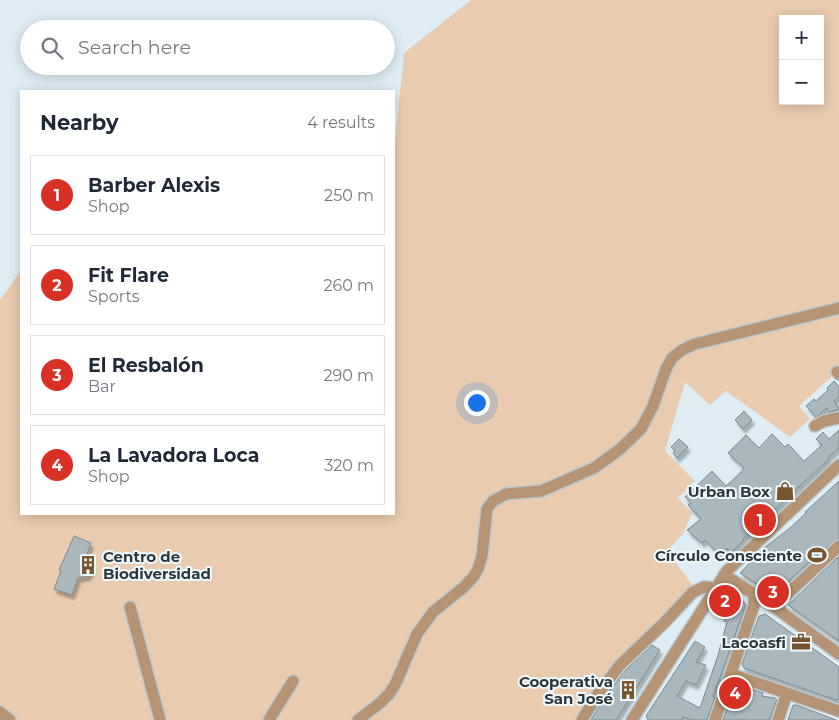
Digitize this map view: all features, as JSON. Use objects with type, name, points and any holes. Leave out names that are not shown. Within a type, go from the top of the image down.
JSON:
[{"type":"street","points":[[358,720],[389,694],[417,634],[433,612],[464,587],[474,576],[482,556],[487,509],[494,501],[506,494],[540,491],[594,468],[619,450],[641,429],[653,406],[666,369],[672,358],[682,350],[695,344],[839,308]]},
{"type":"street","points":[[815,426],[824,421],[839,418]]},
{"type":"street","points":[[632,720],[724,575],[824,472],[839,465]]},
{"type":"street","points":[[780,611],[780,601],[839,546]]},
{"type":"street","points":[[724,575],[780,611],[839,654]]},
{"type":"street","points":[[582,720],[620,665],[693,592],[704,587],[716,588]]},
{"type":"street","points":[[715,720],[754,605],[754,595]]},
{"type":"street","points":[[130,607],[160,720]]},
{"type":"street","points":[[731,674],[839,711]]},
{"type":"street","points":[[269,720],[293,682]]},
{"type":"street","points":[[778,720],[787,693]]},
{"type":"street","points":[[0,712],[10,720]]},
{"type":"shaded area","points":[[471,0],[839,0],[839,370],[799,406],[810,419],[790,437],[726,391],[710,405],[685,382],[665,451],[695,481],[678,498],[692,513],[683,534],[667,551],[692,584],[660,619],[634,643],[612,669],[577,720],[0,720],[0,300],[20,271],[20,515],[395,515],[395,143],[404,53]]},
{"type":"building","points":[[834,381],[839,387],[839,397],[834,401],[839,409],[830,412],[827,408],[816,417],[806,406],[814,399],[816,401],[828,390],[827,388]]},
{"type":"building","points":[[744,411],[752,420],[743,429],[735,420]]},
{"type":"building","points":[[839,430],[839,448],[743,539],[731,553],[727,548],[720,555],[705,540],[702,543],[687,530],[701,519],[688,505],[691,503],[685,497],[712,471],[726,486],[739,474],[744,468],[728,453],[746,435],[759,448],[772,434],[785,447],[788,444],[804,461],[822,445],[816,439],[823,432],[829,439]]},
{"type":"building","points":[[679,439],[688,447],[677,458],[673,453],[675,451],[671,447]]},
{"type":"building","points":[[839,481],[839,538],[813,558],[774,595],[740,573],[765,547],[790,528]]},
{"type":"building","name":"Centro de Biodiversidad","points":[[74,536],[91,543],[85,560],[91,564],[92,570],[88,576],[78,578],[72,595],[54,589],[61,571],[59,570]]},
{"type":"building","points":[[839,556],[839,641],[788,605]]},
{"type":"building","points":[[727,590],[736,594],[734,596],[746,604],[713,697],[715,697],[707,720],[693,720],[683,717],[682,720],[648,720],[646,716],[695,641],[705,647],[696,662],[706,665],[696,685],[686,681],[677,696],[700,708],[727,622],[724,621],[726,617],[714,610]]},
{"type":"building","points":[[765,614],[839,667],[839,698],[836,700],[744,668],[742,664],[759,616]]},
{"type":"building","name":"Cooperativa San José","points":[[652,645],[660,650],[616,720],[591,720],[606,695],[626,670]]},
{"type":"building","points":[[737,684],[763,693],[762,696],[777,700],[769,720],[723,720]]},
{"type":"building","points":[[793,705],[797,705],[836,720],[788,720]]},
{"type":"place","name":"Urban Box","points":[[785,491]]},
{"type":"place","name":"Barber Alexis","points":[[760,520]]},
{"type":"place","name":"Círculo Consciente","points":[[817,555]]},
{"type":"place","name":"Centro de Biodiversidad","points":[[88,565]]},
{"type":"place","name":"El Resbalón","points":[[773,592]]},
{"type":"place","name":"Fit Flare","points":[[725,601]]},
{"type":"place","name":"Lacoasfi","points":[[801,642]]},
{"type":"place","name":"Cooperativa San José","points":[[628,690]]},
{"type":"place","name":"La Lavadora Loca","points":[[735,693]]}]
